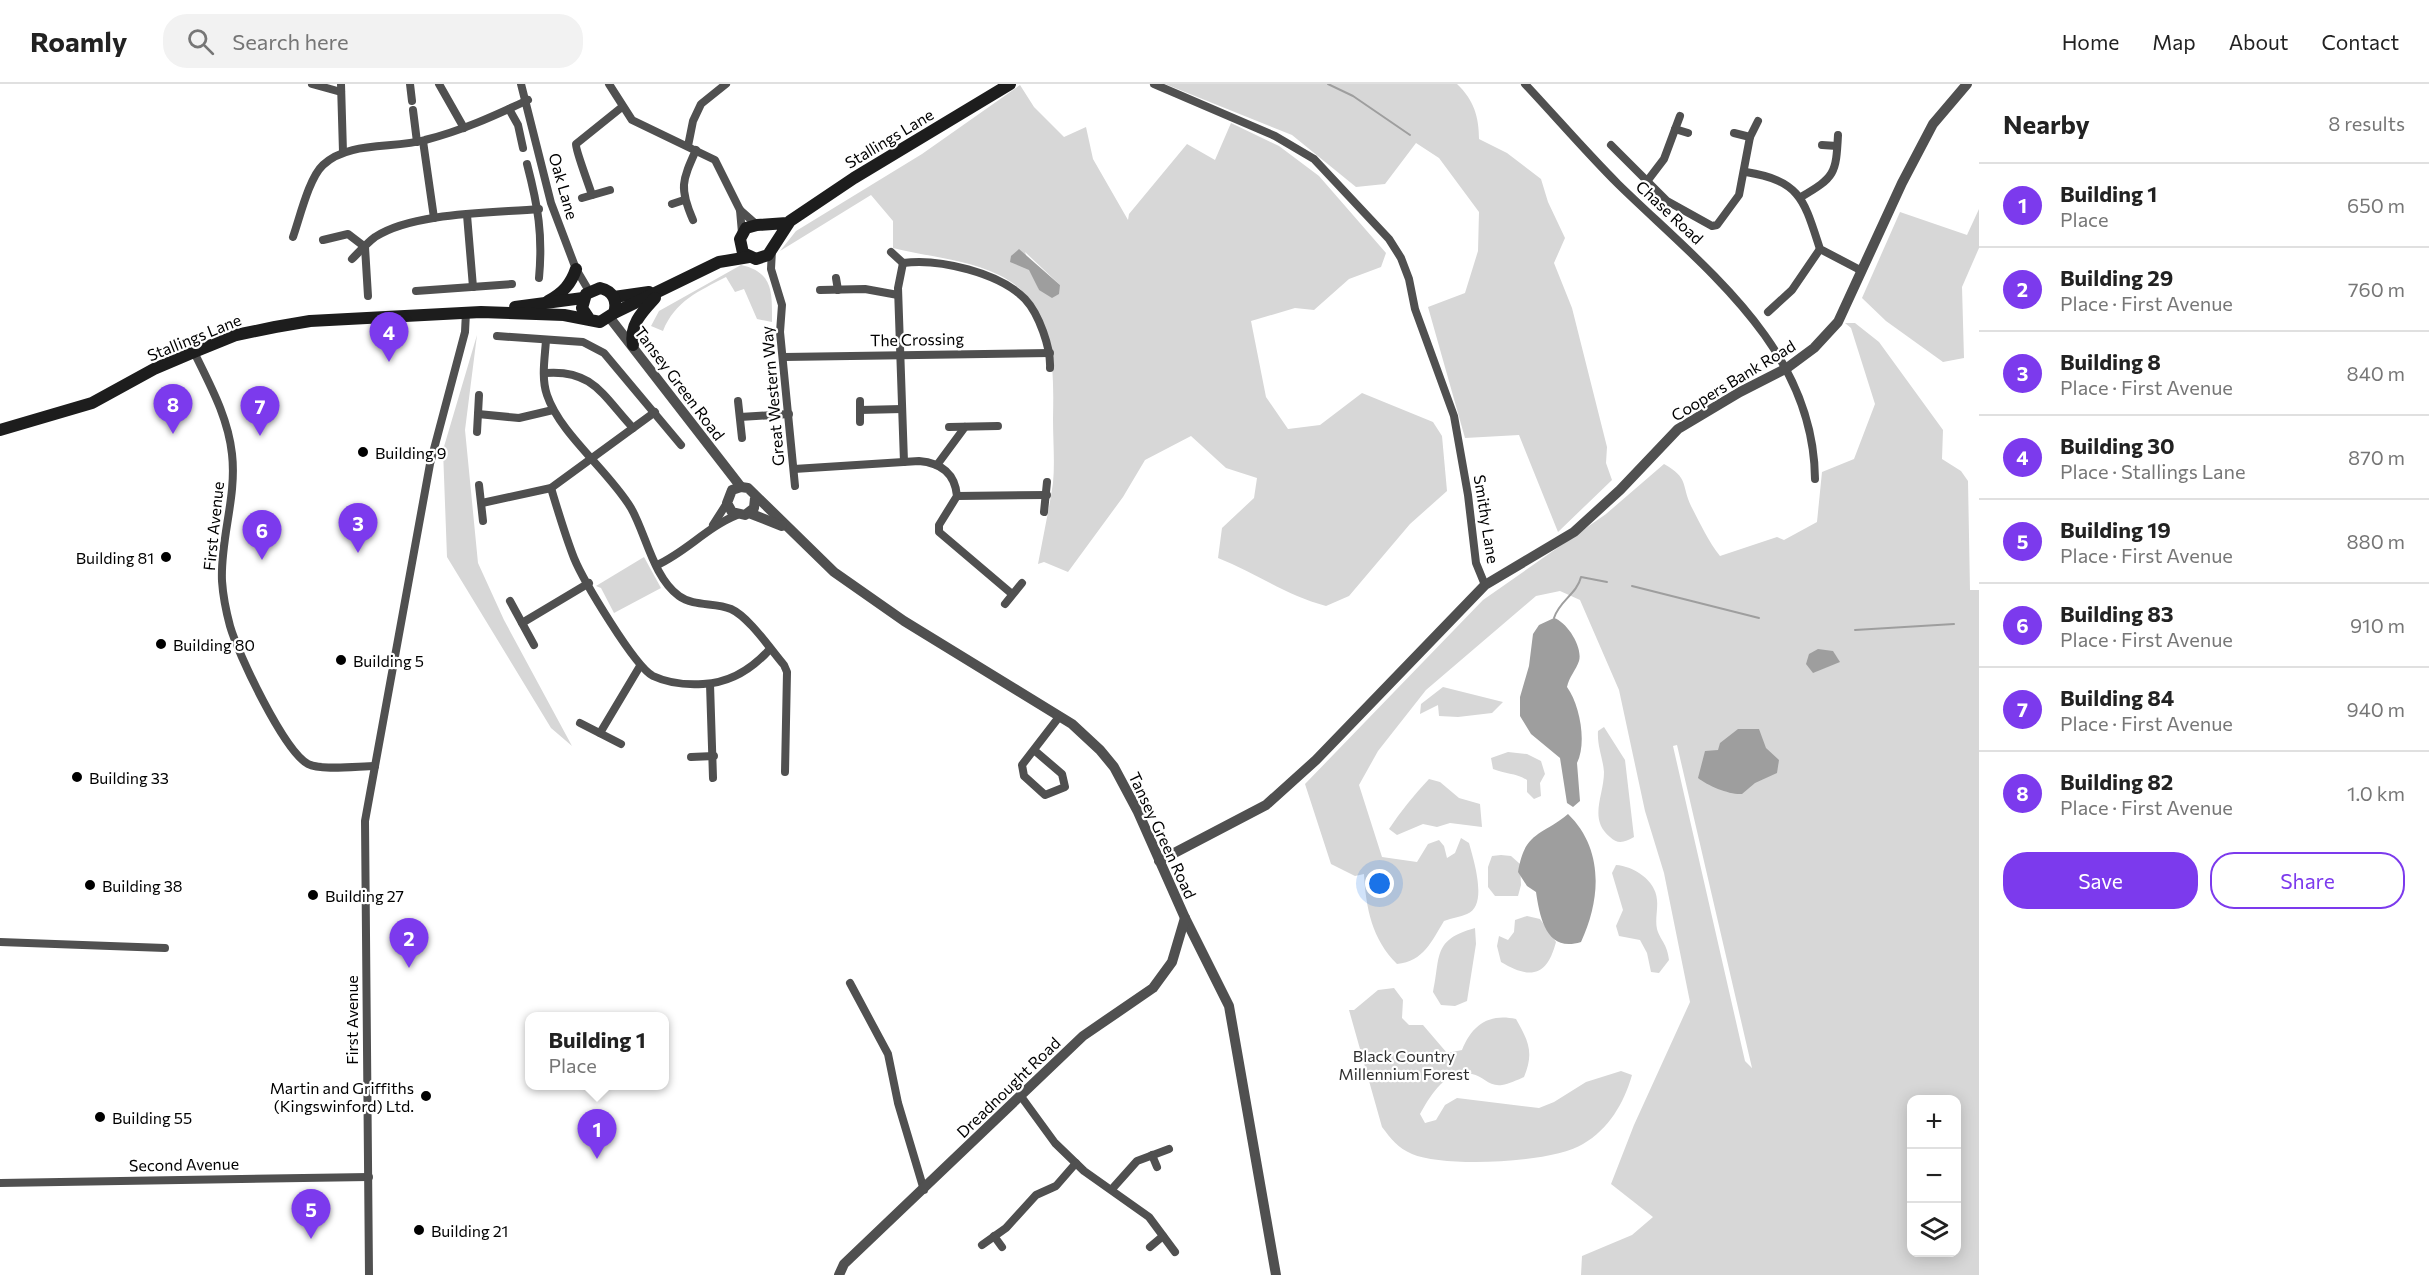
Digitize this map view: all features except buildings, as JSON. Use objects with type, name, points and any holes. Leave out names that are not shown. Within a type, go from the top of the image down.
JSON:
[{"type":"main road","name":"Stallings Lane","points":[[773,247],[787,223],[854,178],[1010,84]]},
{"type":"main road","name":"Stallings Lane","points":[[759,225],[787,223]]},
{"type":"main road","points":[[481,312],[564,315],[600,322],[719,262],[768,255],[773,247],[771,232],[759,225],[741,236],[719,262]]},
{"type":"main road","points":[[741,236],[743,253],[752,258]]},
{"type":"main road","points":[[542,304],[561,294],[573,279],[576,269]]},
{"type":"main road","points":[[481,312],[542,304],[586,295],[600,288],[614,297],[662,291]]},
{"type":"main road","points":[[633,345],[631,335],[634,324],[662,291]]},
{"type":"main road","points":[[586,295],[582,308],[590,320]]},
{"type":"main road","points":[[612,316],[614,297]]},
{"type":"main road","name":"Stallings Lane","points":[[0,430],[92,403],[154,369],[236,335],[310,321],[481,312]]},
{"type":"street","points":[[312,84],[341,88],[343,152]]},
{"type":"street","points":[[410,84],[412,101]]},
{"type":"street","points":[[440,84],[464,128]]},
{"type":"street","name":"Oak Lane","points":[[521,84],[528,100],[551,203],[586,295]]},
{"type":"street","points":[[609,84],[622,107],[641,126],[715,160],[740,210],[741,236]]},
{"type":"street","points":[[693,220],[684,200],[684,177],[692,148],[693,121],[701,105],[726,84]]},
{"type":"street","name":"Smithy Lane","points":[[1154,84],[1232,119],[1275,135],[1314,159],[1389,239],[1401,258],[1409,279],[1414,309],[1454,416],[1468,495],[1476,563],[1485,585],[1316,760],[1266,805],[1159,861]]},
{"type":"street","name":"Chase Road","points":[[1525,84],[1573,139],[1726,288],[1787,368],[1800,396],[1811,429],[1815,479]]},
{"type":"street","name":"Coopers Bank Road","points":[[1485,585],[1574,532],[1620,490],[1678,429],[1740,392],[1787,368],[1814,348],[1838,322],[1902,183],[1933,123],[1967,84]]},
{"type":"street","points":[[293,237],[315,176],[323,165],[343,152],[420,142],[464,128],[528,100]]},
{"type":"street","points":[[592,195],[584,164],[575,152],[576,144],[622,107]]},
{"type":"street","points":[[509,109],[518,125],[523,148]]},
{"type":"street","points":[[413,111],[434,218]]},
{"type":"street","points":[[1648,180],[1664,159],[1680,116]]},
{"type":"street","points":[[1611,145],[1667,201],[1712,226],[1717,225],[1739,195],[1746,172],[1750,137],[1758,120]]},
{"type":"street","points":[[1675,129],[1688,133]]},
{"type":"street","points":[[1734,133],[1750,137]]},
{"type":"street","points":[[1801,197],[1827,182],[1834,171],[1838,135]]},
{"type":"street","points":[[1822,145],[1838,146]]},
{"type":"street","points":[[527,164],[539,208],[542,243],[539,278]]},
{"type":"street","points":[[1746,172],[1783,182],[1801,197],[1820,249],[1862,271]]},
{"type":"street","points":[[582,198],[610,190]]},
{"type":"street","points":[[672,204],[684,200]]},
{"type":"street","points":[[352,260],[374,238],[394,227],[434,218],[539,208]]},
{"type":"street","points":[[740,210],[759,225]]},
{"type":"street","points":[[467,215],[473,287]]},
{"type":"street","points":[[323,240],[348,234],[365,247],[368,296]]},
{"type":"street","points":[[752,258],[771,269],[773,247]]},
{"type":"street","points":[[1768,312],[1792,290],[1820,249]]},
{"type":"street","points":[[891,252],[903,263],[931,261],[988,276],[1010,288],[1026,300],[1047,340],[1050,368]]},
{"type":"street","points":[[903,263],[900,269],[898,295],[904,462]]},
{"type":"street","name":"Great Western Way","points":[[771,269],[780,292],[780,332],[795,486]]},
{"type":"street","points":[[836,278],[838,290]]},
{"type":"street","points":[[416,291],[512,284]]},
{"type":"street","points":[[820,290],[865,289],[898,295]]},
{"type":"street","name":"First Avenue","points":[[369,1275],[365,821],[430,464],[465,332],[466,312]]},
{"type":"street","name":"Tansey Green Road","points":[[612,316],[741,487],[752,491],[755,498],[834,572],[904,621],[1059,717],[1100,750],[1114,767],[1229,1006],[1276,1275]]},
{"type":"street","points":[[497,336],[583,342],[604,353],[681,445]]},
{"type":"street","points":[[546,340],[546,394],[554,410],[631,508],[657,566],[680,597],[706,606],[730,608],[741,615],[787,672],[785,772]]},
{"type":"street","name":"First Avenue","points":[[194,352],[225,420],[232,456],[233,483],[222,580],[226,608],[239,652],[283,733],[303,760],[314,766],[375,766]]},
{"type":"street","name":"The Crossing","points":[[784,357],[1050,353]]},
{"type":"street","points":[[545,373],[571,372],[591,382],[633,428]]},
{"type":"street","points":[[477,432],[479,395]]},
{"type":"street","points":[[738,401],[742,438]]},
{"type":"street","points":[[860,422],[860,405],[902,409]]},
{"type":"street","points":[[478,414],[519,418],[554,410]]},
{"type":"street","points":[[482,503],[551,488],[655,412]]},
{"type":"street","points":[[740,417],[789,414]]},
{"type":"street","points":[[949,427],[998,426]]},
{"type":"street","points":[[937,465],[965,427]]},
{"type":"street","points":[[794,469],[919,460],[937,465],[955,479],[957,496],[939,525],[939,532],[1012,594]]},
{"type":"street","name":"Tansey Green Road","points":[[725,468],[728,498],[737,515]]},
{"type":"street","points":[[1044,512],[1047,482]]},
{"type":"street","points":[[479,485],[483,521]]},
{"type":"street","points":[[713,525],[728,498],[741,487]]},
{"type":"street","points":[[551,488],[575,561],[640,666],[652,676],[672,682],[710,684],[742,673],[756,665],[770,649]]},
{"type":"street","points":[[957,496],[1047,495]]},
{"type":"street","points":[[657,566],[674,558],[713,525],[737,515],[749,513],[754,508],[755,498]]},
{"type":"street","name":"Tansey Green Road","points":[[749,513],[785,527]]},
{"type":"street","points":[[522,623],[589,583]]},
{"type":"street","points":[[1005,604],[1022,584]]},
{"type":"street","points":[[510,601],[534,645]]},
{"type":"street","points":[[600,734],[640,666]]},
{"type":"street","points":[[710,684],[713,778]]},
{"type":"street","points":[[1034,750],[1062,774],[1065,787],[1045,795],[1024,776],[1022,765],[1059,717]]},
{"type":"street","points":[[580,723],[621,744]]},
{"type":"street","points":[[691,757],[714,756]]},
{"type":"street","name":"Dreadnought Road","points":[[840,1275],[844,1264],[1083,1036],[1153,988],[1172,962],[1185,918]]},
{"type":"street","points":[[0,942],[165,948]]},
{"type":"street","points":[[850,983],[888,1054],[898,1103],[924,1190]]},
{"type":"street","points":[[1020,1095],[1055,1143],[1076,1163],[1149,1217],[1174,1252]]},
{"type":"street","points":[[1112,1189],[1137,1161],[1169,1149]]},
{"type":"street","points":[[1152,1155],[1157,1167]]},
{"type":"street","points":[[982,1245],[1006,1228],[1036,1195],[1056,1186],[1076,1163]]},
{"type":"street","name":"Second Avenue","points":[[0,1183],[369,1177]]},
{"type":"street","points":[[994,1236],[1002,1247]]},
{"type":"street","points":[[1150,1247],[1163,1236]]},
{"type":"green space","points":[[1165,84],[1457,84],[1468,96],[1474,109],[1479,139],[1507,153],[1541,179],[1548,202],[1565,238],[1554,263],[1572,308],[1607,447],[1606,463],[1612,480],[1558,532],[1519,435],[1465,438],[1428,307],[1465,293],[1478,251],[1479,212],[1439,158],[1416,143],[1385,184],[1356,187],[1292,135]]},
{"type":"green space","points":[[1020,85],[1034,107],[1064,137],[1086,127],[1093,159],[1128,220],[1129,214],[1187,144],[1215,160],[1231,123],[1279,146],[1319,176],[1386,253],[1381,267],[1349,279],[1314,310],[1295,308],[1251,321],[1266,397],[1288,429],[1320,425],[1362,393],[1433,422],[1442,436],[1447,491],[1410,524],[1349,596],[1326,606],[1298,596],[1218,558],[1222,528],[1254,498],[1257,478],[1226,468],[1191,436],[1145,460],[1123,497],[1068,572],[1044,562],[1038,564],[1053,483],[1053,378],[1047,337],[1041,318],[1031,301],[1017,287],[999,275],[974,265],[893,248],[893,221],[871,195],[780,251],[796,231],[922,154]],"holes":[[[1025,252],[1060,285],[1039,290]]]},
{"type":"green space","points":[[1979,209],[1979,248],[1962,287],[1964,358],[1943,362],[1886,321],[1862,298],[1900,212],[1967,235]]},
{"type":"green space","points":[[741,265],[760,273],[769,286],[772,322],[757,319],[744,289],[735,292],[726,277],[697,292],[681,304],[663,331],[651,326],[659,311]]},
{"type":"green space","points":[[1845,323],[1855,323],[1879,342],[1943,430],[1942,459],[1961,471],[1968,481],[1970,590],[1979,590],[1979,1275],[1581,1275],[1582,1256],[1632,1235],[1653,1217],[1611,1184],[1634,1125],[1690,1002],[1664,873],[1645,811],[1619,690],[1580,600],[1560,591],[1536,596],[1426,690],[1378,751],[1359,785],[1382,857],[1417,862],[1428,844],[1439,840],[1444,846],[1447,858],[1455,853],[1461,838],[1469,843],[1478,881],[1477,902],[1474,909],[1467,914],[1444,921],[1431,943],[1414,959],[1397,964],[1376,934],[1366,899],[1364,874],[1355,876],[1331,864],[1305,784],[1483,600],[1606,514],[1664,464],[1681,478],[1691,506],[1720,556],[1777,537],[1784,540],[1817,522],[1822,472],[1854,459],[1875,404],[1851,328]],"holes":[[[1677,745],[1752,1068],[1745,1061],[1673,746]]]},
{"type":"green space","points":[[477,335],[465,430],[478,563],[504,620],[572,746],[551,728],[447,557],[443,450]]},
{"type":"green space","points":[[644,557],[661,588],[614,613],[601,588],[596,586]]},
{"type":"green space","points":[[1443,687],[1503,702],[1492,713],[1458,717],[1439,716],[1438,705],[1420,714],[1421,704]]},
{"type":"green space","points":[[1604,727],[1625,760],[1634,837],[1622,842],[1613,840],[1603,830],[1598,815],[1604,772],[1598,731]]},
{"type":"green space","points":[[1508,752],[1527,754],[1541,761],[1545,774],[1540,783],[1541,796],[1534,799],[1527,792],[1527,780],[1493,769],[1491,758]]},
{"type":"green space","points":[[1429,779],[1440,782],[1459,798],[1480,804],[1482,827],[1450,823],[1437,827],[1423,824],[1397,835],[1389,829]]},
{"type":"green space","points":[[1492,856],[1511,856],[1520,864],[1521,885],[1518,896],[1495,896],[1488,887],[1488,867]]},
{"type":"green space","points":[[1616,865],[1629,868],[1642,875],[1653,886],[1656,893],[1657,929],[1669,960],[1659,973],[1651,972],[1647,953],[1640,940],[1619,936],[1616,926],[1623,910],[1612,873]]},
{"type":"green space","points":[[1527,916],[1540,919],[1556,942],[1543,968],[1529,973],[1501,962],[1497,946],[1499,936],[1508,940],[1514,932],[1515,920]]},
{"type":"green space","name":"Black Country Millennium Forest","points":[[1475,928],[1476,944],[1467,1001],[1455,1006],[1441,1005],[1433,992],[1441,951],[1451,938]]},
{"type":"green space","name":"Black Country Millennium Forest","points":[[1394,988],[1403,1000],[1402,1018],[1409,1025],[1423,1025],[1447,1053],[1462,1050],[1476,1028],[1498,1018],[1516,1019],[1529,1048],[1529,1061],[1524,1077],[1513,1082],[1497,1085],[1476,1075],[1463,1073],[1447,1079],[1434,1092],[1420,1114],[1425,1123],[1436,1120],[1445,1105],[1457,1098],[1539,1108],[1554,1102],[1586,1082],[1621,1071],[1632,1075],[1625,1095],[1608,1123],[1592,1138],[1583,1144],[1548,1156],[1473,1162],[1448,1161],[1412,1154],[1395,1143],[1382,1127],[1349,1010],[1354,1010],[1378,990]]},
{"type":"shaded area","points":[[1019,249],[1060,285],[1059,294],[1052,298],[1039,290],[1029,270],[1010,262],[1011,256]]},
{"type":"shaded area","points":[[1554,618],[1569,630],[1580,655],[1567,687],[1579,714],[1582,735],[1577,763],[1580,801],[1573,807],[1567,803],[1560,758],[1531,734],[1520,716],[1520,697],[1529,666],[1533,634],[1539,625]]},
{"type":"shaded area","points":[[1818,649],[1833,651],[1840,662],[1813,673],[1806,664],[1809,654]]},
{"type":"shaded area","points":[[1738,729],[1759,729],[1766,748],[1779,760],[1777,773],[1755,783],[1742,794],[1719,789],[1698,778],[1705,751],[1718,750],[1720,743]]},
{"type":"shaded area","points":[[1568,814],[1580,828],[1588,843],[1595,875],[1595,892],[1588,926],[1581,942],[1569,944],[1560,943],[1547,931],[1540,913],[1536,892],[1527,886],[1518,872],[1525,849],[1535,836]]},
{"type":"waterway","points":[[1328,84],[1353,96],[1410,135]]},
{"type":"waterway","points":[[1554,618],[1556,612],[1576,588],[1581,577],[1607,582]]},
{"type":"waterway","points":[[1632,586],[1759,618]]},
{"type":"waterway","points":[[1855,630],[1954,624]]},
{"type":"place","name":"Building 30","points":[[389,362]]},
{"type":"place","name":"Building 82","points":[[173,434]]},
{"type":"place","name":"Building 84","points":[[260,436]]},
{"type":"place","name":"Building 9","points":[[363,452]]},
{"type":"place","name":"Building 8","points":[[358,553]]},
{"type":"place","name":"Building 81","points":[[166,557]]},
{"type":"place","name":"Building 83","points":[[262,560]]},
{"type":"place","name":"Building 80","points":[[161,644]]},
{"type":"place","name":"Building 5","points":[[341,660]]},
{"type":"place","name":"Building 33","points":[[77,777]]},
{"type":"place","name":"Building 38","points":[[90,885]]},
{"type":"place","name":"Building 27","points":[[313,895]]},
{"type":"place","name":"Building 29","points":[[409,968]]},
{"type":"place","name":"Martin and Griffiths (Kingswinford) Ltd.","points":[[426,1096]]},
{"type":"place","name":"Building 55","points":[[100,1117]]},
{"type":"place","name":"Building 1","points":[[597,1159]]},
{"type":"place","name":"Building 21","points":[[419,1230]]},
{"type":"place","name":"Building 19","points":[[311,1239]]}]
